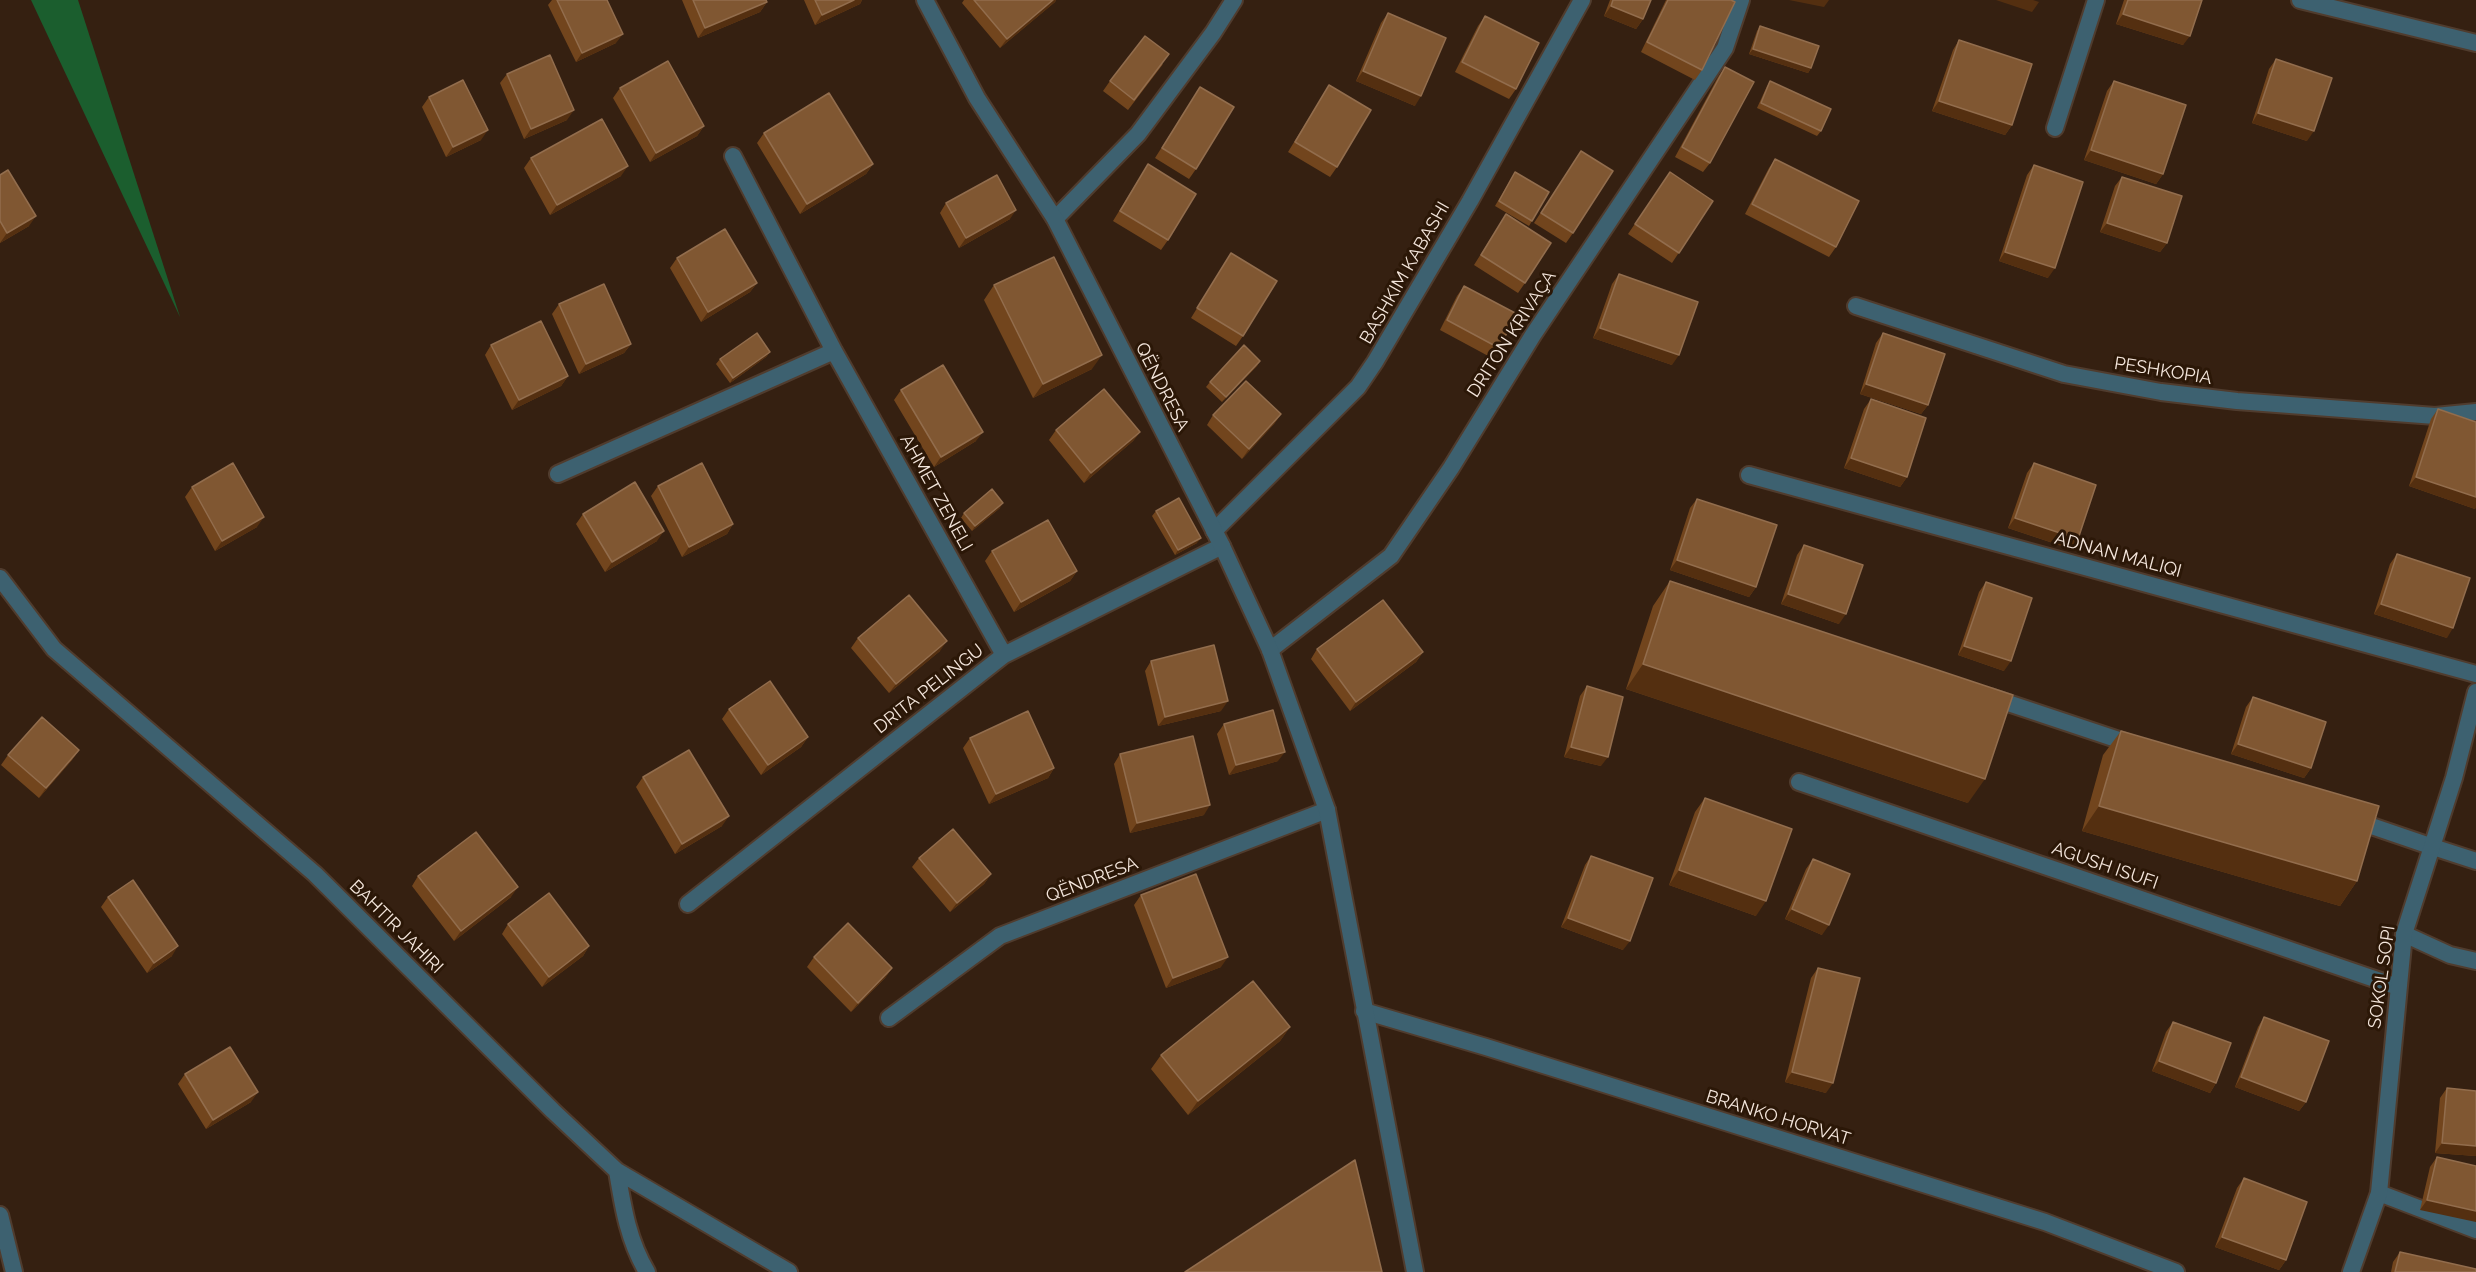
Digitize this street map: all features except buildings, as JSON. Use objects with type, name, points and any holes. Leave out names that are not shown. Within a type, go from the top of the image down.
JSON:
[{"type":"street","name":"QËNDRESA","points":[[925,0],[977,98],[1055,219],[1222,546],[1270,650],[1327,810],[1414,1272]]},
{"type":"street","points":[[1055,219],[1138,134],[1213,33],[1234,0]]},
{"type":"street","name":"BASHKIM KABASHI","points":[[1214,531],[1358,387],[1376,362],[1465,211],[1582,0]]},
{"type":"street","name":"DRITON KRIVAÇA","points":[[1270,650],[1390,556],[1451,468],[1533,335],[1725,48],[1741,0]]},
{"type":"street","points":[[2055,128],[2096,0]]},
{"type":"street","points":[[2300,0],[2476,43]]},
{"type":"street","name":"AHMET ZENELI","points":[[733,156],[834,351],[1004,655]]},
{"type":"street","name":"PESHKOPIA","points":[[1856,306],[2064,374],[2161,392],[2237,401],[2435,416],[2476,412]]},
{"type":"street","points":[[558,474],[834,351]]},
{"type":"street","name":"ADNAN MALIQI","points":[[1749,475],[2476,674]]},
{"type":"street","name":"DRITA PELINGU","points":[[688,904],[1004,655],[1222,546]]},
{"type":"street","name":"BAHTIR JAHIRI","points":[[0,578],[54,649],[315,874],[553,1111],[617,1171],[789,1272]]},
{"type":"street","points":[[1973,691],[2152,751]]},
{"type":"street","name":"SOKOL SOPI","points":[[2351,1272],[2379,1193],[2404,934],[2433,847],[2476,692]]},
{"type":"street","name":"AGUSH ISUFI","points":[[1799,782],[2398,987]]},
{"type":"street","name":"QËNDRESA","points":[[890,1018],[1000,936],[1327,810]]},
{"type":"street","points":[[2332,812],[2476,861]]},
{"type":"street","points":[[2404,934],[2450,955],[2476,961]]},
{"type":"street","name":"BRANKO HORVAT","points":[[1364,1011],[2045,1222],[2176,1272]]},
{"type":"street","points":[[617,1171],[626,1224],[647,1272]]},
{"type":"street","points":[[2379,1193],[2476,1230]]},
{"type":"street","points":[[0,1215],[14,1272]]},
{"type":"green space","points":[[31,0],[78,0],[180,317]]}]
